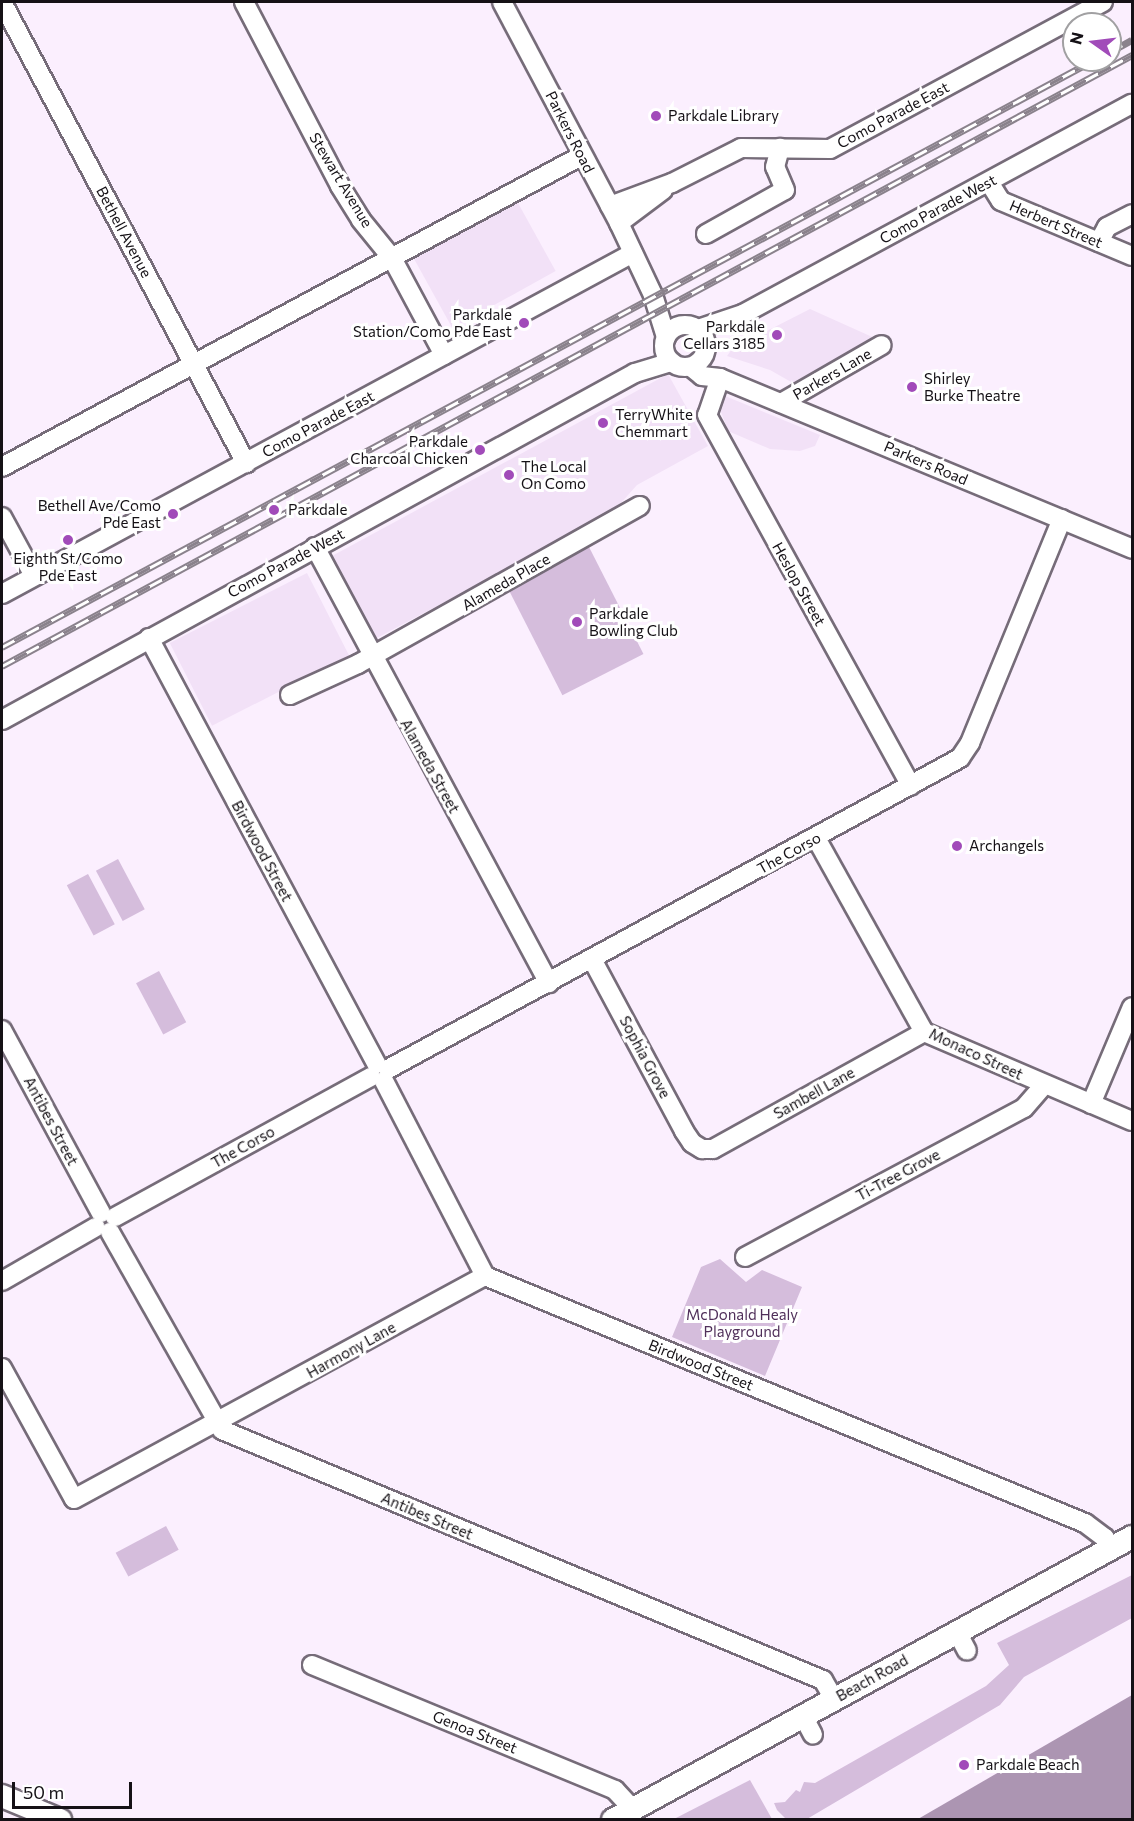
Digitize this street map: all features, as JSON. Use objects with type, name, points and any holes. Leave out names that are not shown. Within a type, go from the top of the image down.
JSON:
[{"type":"main road","name":"Beach Road","points":[[613,1820],[808,1726],[834,1699],[962,1642],[1132,1538]]},
{"type":"main road","points":[[2,1796],[60,1820]]},
{"type":"street","name":"Bethell Avenue","points":[[2,2],[246,462]]},
{"type":"street","name":"Stewart Avenue","points":[[244,2],[340,186],[361,220],[392,258],[444,355]]},
{"type":"street","name":"Parkers Road","points":[[502,2],[581,156],[619,222],[653,295],[667,349],[702,376],[720,378],[1132,549]]},
{"type":"street","name":"Como Parade East","points":[[610,206],[672,183],[741,148],[830,149],[1103,2]]},
{"type":"street","name":"Como Parade West","points":[[2,720],[635,374],[667,349],[674,328],[692,327],[743,314],[1132,104]]},
{"type":"street","points":[[706,234],[785,190],[775,167],[780,148]]},
{"type":"street","points":[[2,467],[581,156]]},
{"type":"street","name":"Herbert Street","points":[[989,182],[1001,201],[1132,256]]},
{"type":"street","name":"Como Parade East","points":[[619,222],[672,183]]},
{"type":"street","points":[[1099,242],[1107,227],[1132,214]]},
{"type":"street","name":"Como Parade East","points":[[2,594],[633,253]]},
{"type":"street","name":"Parkers Road","points":[[653,295],[692,327]]},
{"type":"street","name":"Como Parade West","points":[[691,367],[743,314]]},
{"type":"street","points":[[692,327],[720,378]]},
{"type":"street","name":"Parkers Lane","points":[[781,403],[882,345]]},
{"type":"street","name":"Heslop Street","points":[[720,378],[707,415],[910,786]]},
{"type":"street","name":"Alameda Place","points":[[290,695],[371,657],[640,506]]},
{"type":"street","points":[[2,517],[34,576]]},
{"type":"street","name":"The Corso","points":[[2,1281],[105,1222],[593,961],[910,786],[947,768],[970,743],[1062,519]]},
{"type":"street","name":"Alameda Street","points":[[315,547],[371,657],[549,983]]},
{"type":"street","name":"Birdwood Street","points":[[149,638],[485,1276],[1085,1523],[1105,1538],[1111,1549]]},
{"type":"street","name":"Monaco Street","points":[[816,838],[924,1032],[1132,1121]]},
{"type":"street","name":"Sophia Grove","points":[[593,961],[684,1131],[692,1143],[702,1149]]},
{"type":"street","points":[[1091,1104],[1132,1007]]},
{"type":"street","name":"Antibes Street","points":[[2,1030],[216,1424],[222,1430],[823,1680],[834,1699]]},
{"type":"street","name":"Sambell Lane","points":[[702,1149],[713,1149],[924,1032]]},
{"type":"street","name":"Ti-Tree Grove","points":[[746,1257],[1024,1108],[1044,1085]]},
{"type":"street","name":"Harmony Lane","points":[[2,1368],[74,1499],[485,1276]]},
{"type":"street","name":"Genoa Street","points":[[312,1665],[615,1790],[633,1809]]},
{"type":"shaded area","points":[[513,194],[556,271],[452,328],[410,251]]},
{"type":"shaded area","points":[[810,309],[879,340],[800,387],[770,370],[727,356],[732,349]]},
{"type":"shaded area","points":[[668,374],[708,446],[637,485],[612,513],[375,639],[332,556]]},
{"type":"shaded area","points":[[725,396],[820,435],[815,446],[800,451],[770,449],[728,431],[720,409]]},
{"type":"shaded area","points":[[307,573],[349,656],[212,726],[170,643]]},
{"type":"shaded area","points":[[1132,1695],[1132,1819],[918,1819]]},
{"type":"green space","name":"Parkdale Bowling Club","points":[[589,547],[643,654],[562,695],[508,588]]},
{"type":"green space","points":[[118,859],[145,909],[123,921],[96,871]]},
{"type":"green space","points":[[88,874],[115,924],[94,936],[67,885]]},
{"type":"green space","points":[[159,971],[186,1022],[163,1034],[136,983]]},
{"type":"green space","name":"McDonald Healy Playground","points":[[720,1259],[746,1282],[762,1270],[802,1287],[765,1376],[672,1337],[701,1267]]},
{"type":"green space","points":[[166,1526],[179,1550],[128,1577],[116,1553]]},
{"type":"green space","points":[[1132,1575],[1132,1618],[1024,1677],[1000,1705],[807,1819],[786,1819],[777,1810],[774,1803],[785,1802],[796,1790],[800,1792],[804,1782],[815,1783],[986,1686],[1009,1665],[997,1643]]},
{"type":"green space","points":[[750,1780],[772,1819],[674,1819]]},
{"type":"railway","points":[[1122,45],[1132,40]]},
{"type":"railway","points":[[2,666],[1132,55]]},
{"type":"railway","points":[[2,647],[1072,72]]},
{"type":"place","name":"Parkdale Library","points":[[656,116]]},
{"type":"place","name":"Parkdale Station/Como Pde East","points":[[524,323]]},
{"type":"place","name":"Parkdale Cellars 3185","points":[[777,335]]},
{"type":"place","name":"Shirley Burke Theatre","points":[[912,387]]},
{"type":"place","name":"TerryWhite Chemmart","points":[[603,423]]},
{"type":"place","name":"Parkdale Charcoal Chicken","points":[[480,450]]},
{"type":"place","name":"The Local On Como","points":[[509,475]]},
{"type":"place","name":"Parkdale","points":[[274,510]]},
{"type":"place","name":"Bethell Ave/Como Pde East","points":[[173,514]]},
{"type":"place","name":"Eighth St/Como Pde East","points":[[68,540]]},
{"type":"place","name":"Parkdale Bowling Club","points":[[577,622]]},
{"type":"place","name":"Archangels","points":[[957,846]]},
{"type":"place","name":"Parkdale Beach","points":[[964,1765]]}]
